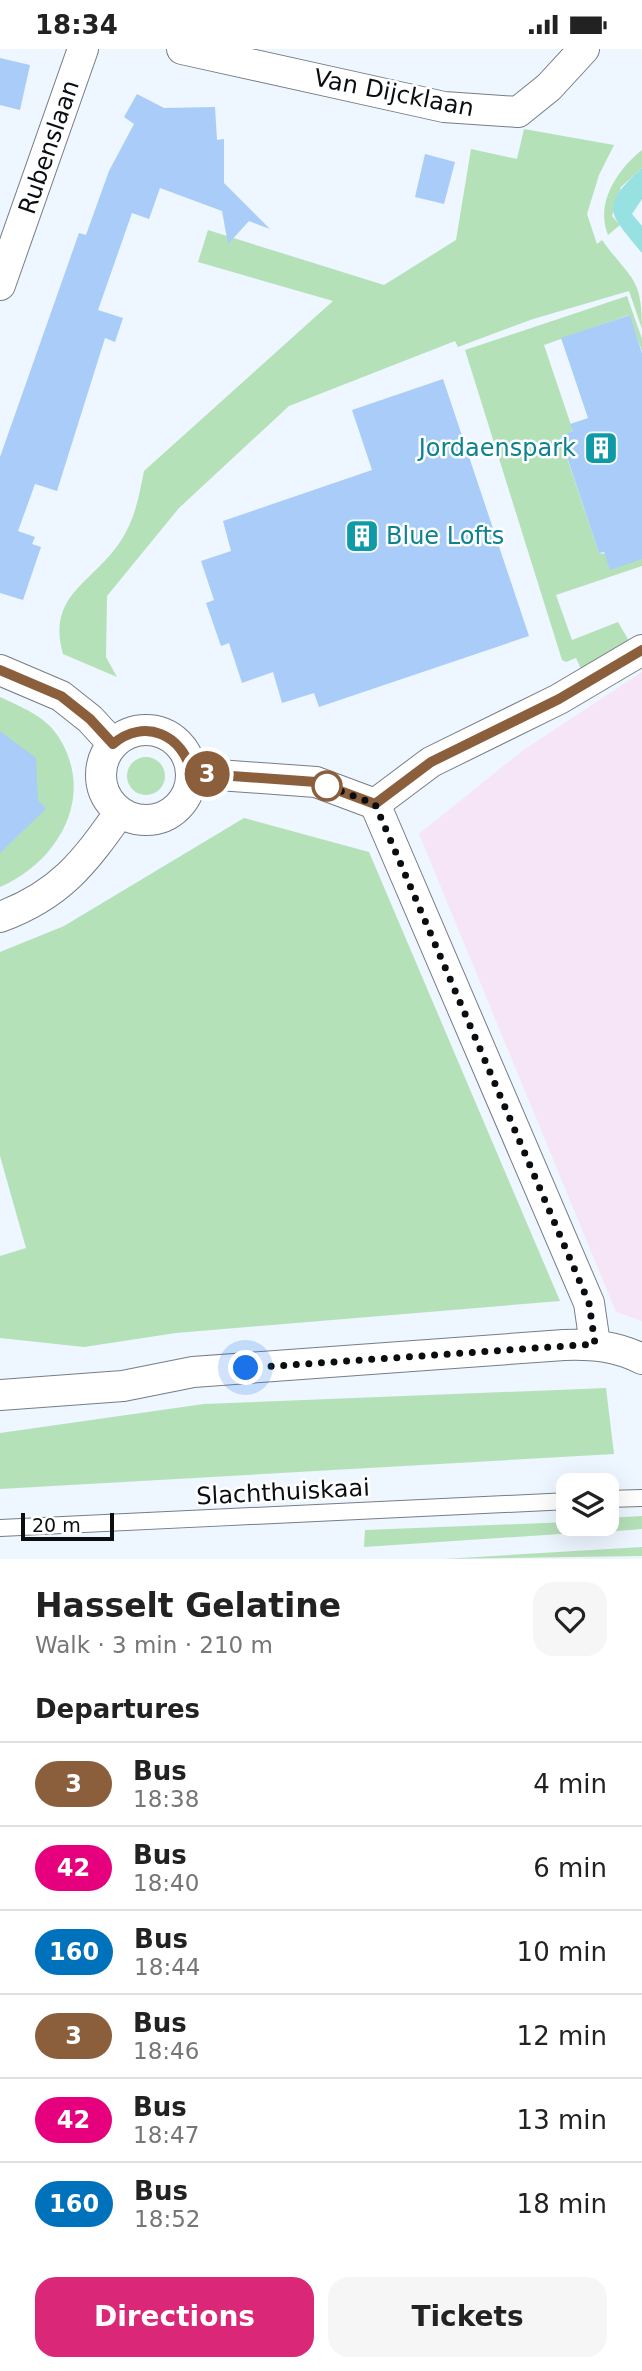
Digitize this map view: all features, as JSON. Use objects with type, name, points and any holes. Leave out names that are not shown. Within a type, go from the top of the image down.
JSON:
[{"type":"street","name":"Rubenslaan","points":[[0,285],[83,49]]},
{"type":"street","name":"Van Dijcklaan","points":[[182,49],[444,107],[518,112],[549,87],[584,49]]},
{"type":"street","points":[[375,804],[431,762],[559,699],[642,650]]},
{"type":"street","points":[[0,670],[61,696],[90,719],[113,744]]},
{"type":"street","points":[[138,731],[165,734],[186,755],[191,773],[187,795],[164,817],[141,820],[120,812],[106,797],[100,776],[104,758],[113,744],[138,731]]},
{"type":"street","points":[[191,773],[316,782],[375,804],[589,1303],[595,1344]]},
{"type":"street","points":[[0,918],[26,908],[58,888],[87,859],[120,812]]},
{"type":"street","points":[[0,1395],[123,1385],[194,1372],[595,1344],[617,1348],[642,1359]]},
{"type":"lane","points":[[619,1499],[642,1498]]},
{"type":"lane","name":"Slachthuiskaai","points":[[0,1528],[556,1502]]},
{"type":"shaded area","points":[[642,672],[642,1321],[616,1312],[419,834],[522,751]]},
{"type":"green space","points":[[524,129],[614,145],[599,175],[587,214],[597,244],[602,240],[637,288],[642,329],[629,291],[533,319],[458,347],[455,341],[289,406],[179,508],[107,596],[106,657],[117,677],[63,654],[59,634],[66,603],[109,556],[125,534],[136,508],[144,471],[333,301],[198,262],[208,230],[384,285],[456,240],[471,149],[517,159]]},
{"type":"green space","points":[[642,150],[642,168],[621,187],[612,216],[620,225],[608,235],[604,211],[606,199],[624,167]]},
{"type":"green space","points":[[627,296],[642,339],[642,351],[629,315],[544,345],[573,431],[560,437],[599,553],[642,559],[642,566],[556,595],[572,640],[618,622],[632,646],[584,675],[576,658],[566,662],[562,660],[465,350]]},
{"type":"green space","points":[[0,697],[32,713],[53,729],[69,759],[74,781],[72,804],[65,825],[54,844],[21,876],[0,887]]},
{"type":"green space","points":[[146,757],[159,763],[165,776],[159,789],[146,795],[133,789],[127,776],[133,763]]},
{"type":"green space","points":[[244,818],[369,852],[560,1301],[176,1333],[84,1347],[0,1338],[0,1256],[26,1248],[0,1156],[0,952],[64,926]]},
{"type":"green space","points":[[606,1388],[614,1454],[0,1489],[0,1433],[204,1404]]},
{"type":"green space","points":[[642,1516],[642,1529],[619,1531],[619,1517]]},
{"type":"green space","points":[[556,1523],[556,1534],[364,1547],[365,1530]]},
{"type":"green space","points":[[642,1547],[642,1556],[444,1559]]},
{"type":"water","points":[[642,168],[642,199],[632,214],[642,226],[642,253],[622,228],[613,210],[619,192]]},
{"type":"building","points":[[0,58],[30,65],[20,110],[0,105]]},
{"type":"building","points":[[137,94],[164,108],[215,107],[217,140],[224,139],[224,183],[270,229],[249,221],[228,244],[222,211],[160,188],[149,219],[132,213],[98,310],[123,318],[115,342],[105,338],[57,491],[35,484],[18,531],[35,537],[32,544],[41,547],[23,600],[0,593],[0,457],[79,233],[86,235],[109,171],[134,124],[124,117]]},
{"type":"building","points":[[425,154],[455,162],[444,204],[415,197]]},
{"type":"building","name":"Jordaenspark","points":[[630,315],[642,353],[642,559],[610,570],[604,552],[599,553],[560,436],[573,431],[570,424],[588,418],[561,338]]},
{"type":"building","name":"Blue Lofts","points":[[443,379],[529,636],[319,707],[314,693],[282,703],[273,672],[242,683],[229,643],[221,646],[206,603],[214,600],[201,561],[231,551],[223,521],[372,470],[352,410]]},
{"type":"building","points":[[0,731],[36,758],[38,800],[46,809],[0,853]]},
{"type":"bus line","name":"3","points":[[0,670],[61,696],[90,719],[113,744],[138,731],[165,734],[177,743],[186,755],[191,773],[316,782],[375,804],[431,762],[559,699],[642,650]]},
{"type":"place","name":"Jordaenspark","points":[[601,448]]},
{"type":"place","name":"Blue Lofts","points":[[362,536]]},
{"type":"route","points":[[246,1368],[595,1344],[589,1303],[375,804],[327,786]]}]
